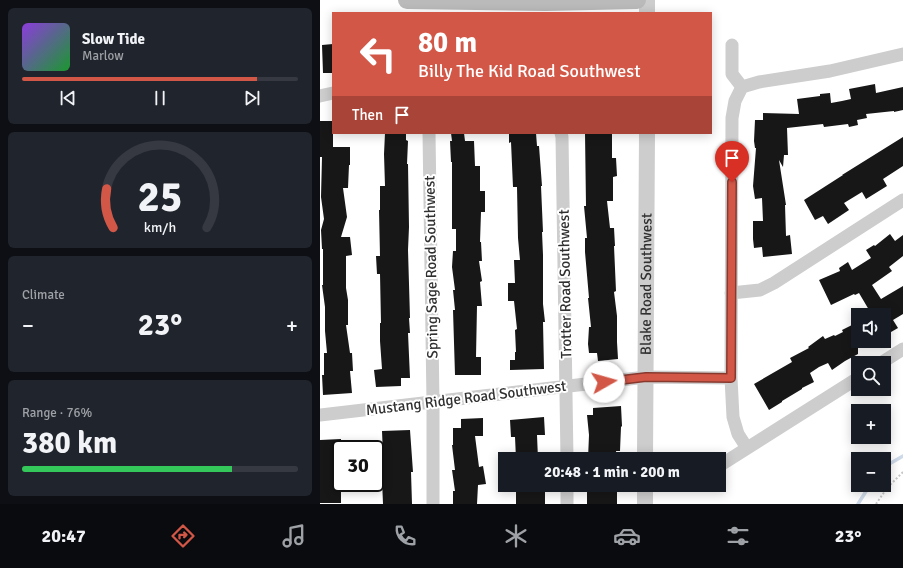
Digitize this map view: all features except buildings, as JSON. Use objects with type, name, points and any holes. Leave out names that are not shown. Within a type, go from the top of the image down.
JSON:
[{"type":"main road","points":[[407,0],[546,2],[637,0]]},
{"type":"street","points":[[647,0],[647,12]]},
{"type":"street","points":[[732,45],[732,74],[742,87]]},
{"type":"street","points":[[748,448],[738,434],[733,417],[731,378],[732,118],[735,101],[742,87],[759,82],[830,71],[903,54]]},
{"type":"street","points":[[320,96],[332,93]]},
{"type":"street","name":"Spring Sage Road Southwest","points":[[429,134],[433,504]]},
{"type":"street","name":"Trotter Road Southwest","points":[[561,134],[567,452]]},
{"type":"street","name":"Blake Road Southwest","points":[[645,452],[647,134]]},
{"type":"street","points":[[731,293],[760,290],[774,283],[903,200]]},
{"type":"street","points":[[891,357],[903,349]]},
{"type":"street","name":"Mustang Ridge Road Southwest","points":[[320,415],[646,377],[731,378]]},
{"type":"street","points":[[726,462],[851,382]]},
{"type":"street","points":[[567,492],[567,504]]},
{"type":"street","points":[[645,492],[645,504]]},
{"type":"path","points":[[876,504],[887,488],[903,472]]},
{"type":"waterway","points":[[891,463],[903,456]]},
{"type":"waterway","points":[[858,504],[866,492]]},
{"type":"route","points":[[604,382],[646,377],[731,378],[732,182]]}]
